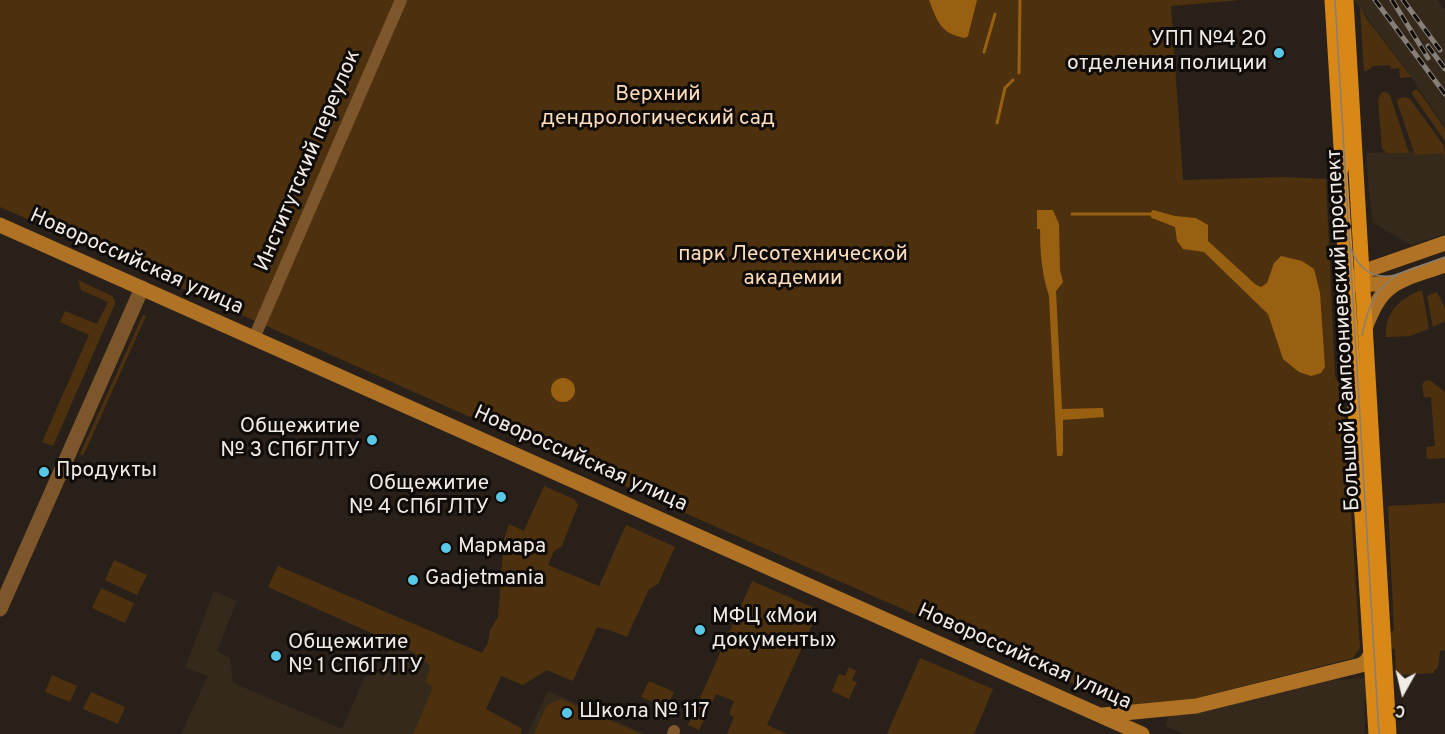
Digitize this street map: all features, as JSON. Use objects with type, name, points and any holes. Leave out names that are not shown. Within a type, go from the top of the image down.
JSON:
[{"type":"main road","name":"Большой Сампсониевский проспект","points":[[1332,0],[1342,163],[1340,173],[1365,328],[1378,656]]},
{"type":"main road","name":"Большой Сампсониевский проспект","points":[[1346,0],[1378,656]]},
{"type":"main road","name":"Новороссийская улица","points":[[0,225],[1142,734]]},
{"type":"main road","points":[[1358,280],[1445,243]]},
{"type":"main road","points":[[1365,328],[1371,313],[1389,288],[1396,283],[1445,265]]},
{"type":"main road","points":[[1358,280],[1396,283]]},
{"type":"main road","points":[[1100,715],[1205,704],[1361,665],[1378,656]]},
{"type":"main road","points":[[1376,734],[1378,656]]},
{"type":"main road","points":[[1378,656],[1389,734]]},
{"type":"street","name":"Институтский переулок","points":[[254,338],[401,0]]},
{"type":"street","points":[[0,609],[142,288]]},
{"type":"shaded area","points":[[929,0],[977,0],[968,36],[965,38],[957,36],[945,30]]},
{"type":"shaded area","points":[[1354,0],[1437,0],[1445,10],[1445,127],[1409,74]]},
{"type":"shaded area","points":[[1409,151],[1445,153],[1445,234],[1411,245],[1373,223],[1366,153]]},
{"type":"shaded area","points":[[1037,210],[1053,210],[1059,224],[1060,270],[1063,282],[1056,291],[1062,409],[1103,408],[1104,417],[1063,420],[1062,456],[1057,456],[1049,296],[1042,263],[1040,229],[1037,229]]},
{"type":"shaded area","points":[[1153,210],[1175,216],[1196,218],[1208,225],[1208,241],[1261,287],[1267,283],[1274,263],[1281,256],[1302,261],[1314,269],[1320,293],[1325,367],[1321,373],[1311,376],[1299,372],[1283,359],[1268,314],[1204,252],[1183,249],[1177,241],[1175,227],[1152,218],[1149,214]]},
{"type":"shaded area","points":[[563,378],[572,381],[575,390],[572,399],[563,402],[554,399],[551,390],[554,381]]},
{"type":"shaded area","points":[[214,591],[237,601],[217,651],[230,658],[233,683],[342,729],[364,678],[381,671],[401,619],[431,666],[434,686],[413,734],[181,734],[208,676],[185,668]]},
{"type":"shaded area","points":[[1365,678],[1367,699],[1364,700],[1365,734],[1184,734],[1166,726],[1168,717],[1333,680]]},
{"type":"shaded area","name":"Школа № 117","points":[[548,691],[645,734],[527,734]]},
{"type":"green space","name":"парк Лесотехнической академии","points":[[0,0],[1241,0],[1171,6],[1183,180],[1285,177],[1326,179],[1335,376],[1343,393],[1360,648],[1353,658],[1197,698],[1139,707],[1115,702],[759,546],[0,207]]},
{"type":"green space","points":[[1360,7],[1411,77],[1400,78],[1399,68],[1391,69],[1390,65],[1373,66],[1364,71]]},
{"type":"green space","points":[[1416,89],[1445,129],[1445,141],[1412,94]]},
{"type":"green space","points":[[1382,92],[1390,95],[1409,153],[1387,153],[1382,149],[1378,99]]},
{"type":"green space","points":[[1404,97],[1410,99],[1444,146],[1445,156],[1443,157],[1443,153],[1415,155],[1397,102],[1398,99]]},
{"type":"green space","points":[[78,280],[112,296],[115,304],[53,446],[42,442],[89,335],[60,322],[65,311],[97,324],[108,302],[81,290]]},
{"type":"green space","points":[[1422,290],[1429,329],[1410,336],[1386,337],[1388,321],[1395,307],[1407,297]]},
{"type":"green space","points":[[1437,292],[1445,308],[1445,321],[1433,327],[1427,296]]},
{"type":"green space","points":[[143,315],[146,316],[83,456],[80,454]]},
{"type":"green space","points":[[1427,380],[1445,392],[1445,458],[1427,459],[1426,447],[1435,446],[1431,397],[1424,397],[1422,385]]},
{"type":"green space","points":[[544,486],[574,499],[578,505],[562,546],[554,551],[548,565],[599,586],[626,525],[675,547],[658,584],[649,589],[627,637],[597,627],[573,681],[547,670],[523,685],[501,676],[486,709],[521,728],[521,734],[413,734],[433,687],[425,682],[431,666],[412,651],[268,587],[278,566],[482,653],[488,643],[490,630],[498,617],[504,539],[509,524],[524,531]]},
{"type":"green space","points":[[1445,503],[1445,650],[1440,651],[1438,667],[1434,673],[1396,675],[1395,649],[1389,648],[1388,635],[1394,630],[1388,506]]},
{"type":"green space","points":[[114,560],[147,575],[137,595],[105,580]]},
{"type":"green space","points":[[752,581],[819,610],[767,725],[787,734],[727,734],[734,717],[729,714],[734,701],[716,694],[699,730],[688,725]]},
{"type":"green space","points":[[101,588],[134,603],[125,623],[92,608]]},
{"type":"green space","points":[[920,658],[993,689],[974,734],[887,734]]},
{"type":"green space","points":[[849,667],[856,671],[852,680],[857,682],[849,699],[832,691],[839,674],[845,676]]},
{"type":"green space","points":[[52,675],[77,686],[70,702],[45,692]]},
{"type":"green space","points":[[649,681],[674,692],[667,708],[641,697]]},
{"type":"green space","points":[[91,692],[125,707],[118,724],[83,709]]},
{"type":"green space","name":"Школа № 117","points":[[561,699],[641,734],[534,734],[547,705]]},
{"type":"waterway","points":[[1019,73],[1020,0]]},
{"type":"waterway","points":[[984,52],[995,14]]},
{"type":"waterway","points":[[997,123],[1005,88],[1013,80]]},
{"type":"waterway","points":[[1072,214],[1149,214]]},
{"type":"tram line","points":[[1335,0],[1379,734]]},
{"type":"tram line","points":[[1351,249],[1363,267],[1380,276],[1395,275],[1445,257]]},
{"type":"tram line","points":[[1362,335],[1367,316],[1377,294],[1397,275]]},
{"type":"railway","points":[[1375,0],[1445,94]]},
{"type":"railway","points":[[1392,0],[1428,58]]},
{"type":"railway","points":[[1403,0],[1440,50]]},
{"type":"railway","points":[[1428,46],[1445,69]]},
{"type":"place","name":"УПП №4 20 отделения полиции","points":[[1279,53]]},
{"type":"place","name":"Общежитие № 3 СПбГЛТУ","points":[[372,440]]},
{"type":"place","name":"Продукты","points":[[44,472]]},
{"type":"place","name":"Общежитие № 4 СПбГЛТУ","points":[[501,497]]},
{"type":"place","name":"Мармара","points":[[446,548]]},
{"type":"place","name":"Gadjetmania","points":[[413,580]]},
{"type":"place","name":"МФЦ «Мои документы»","points":[[700,630]]},
{"type":"place","name":"Общежитие № 1 СПбГЛТУ","points":[[276,656]]},
{"type":"place","name":"Школа № 117","points":[[567,713]]},
{"type":"park label","name":"Верхний дендрологический сад","points":[[658,108]]}]
